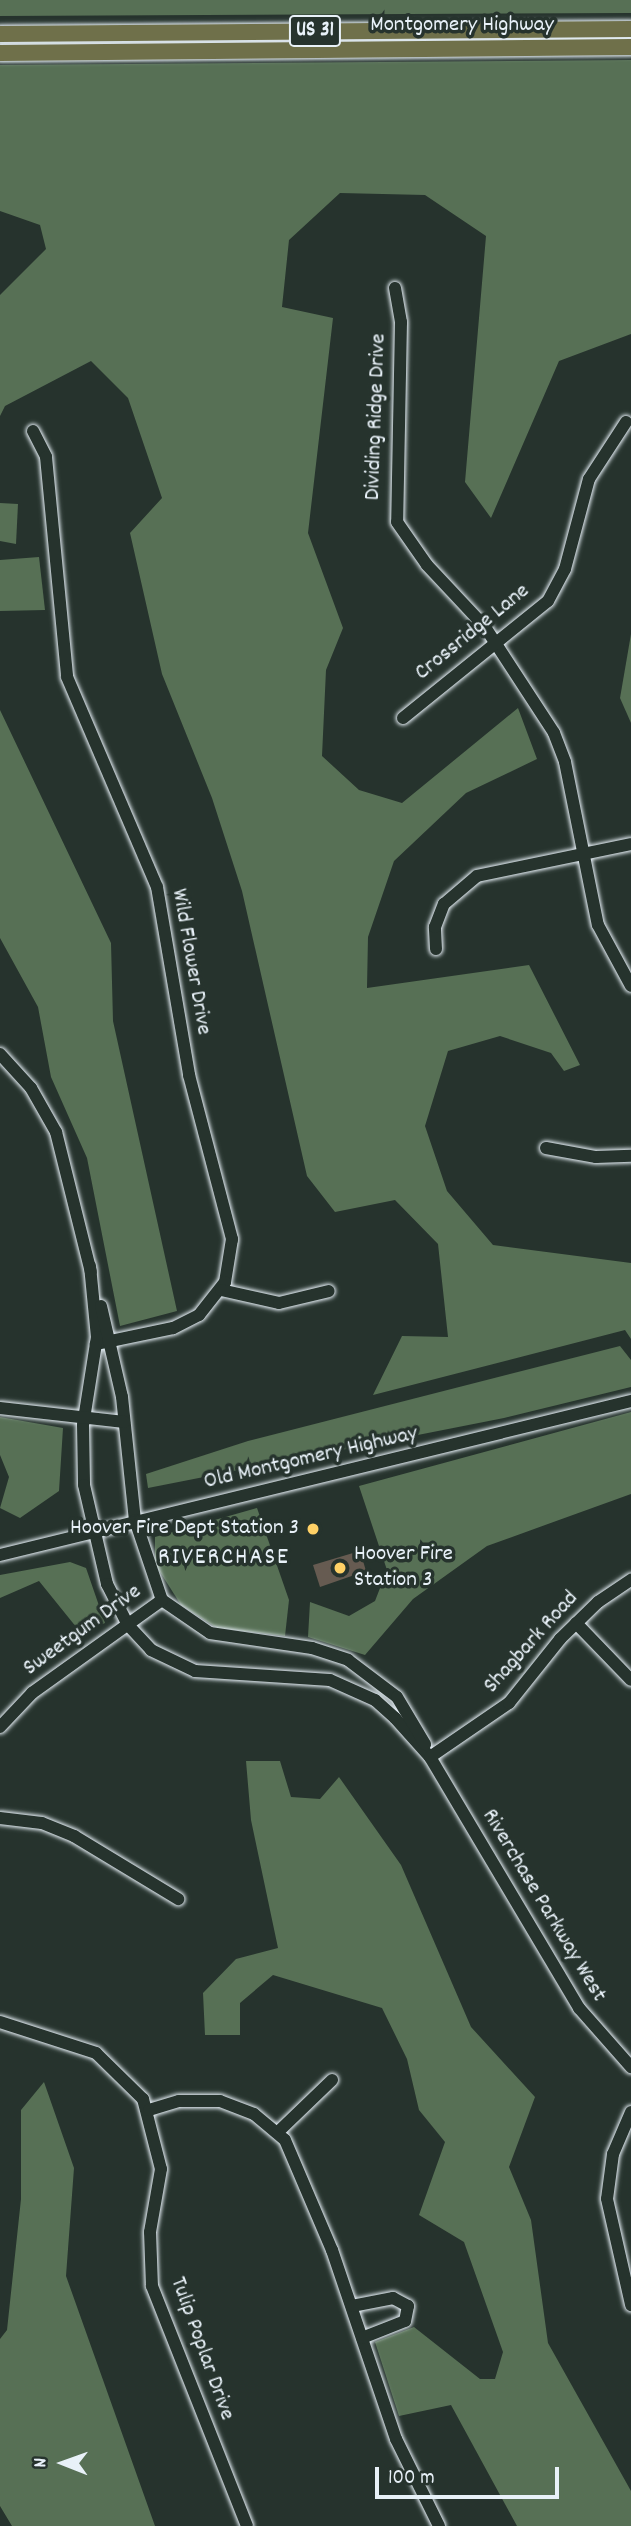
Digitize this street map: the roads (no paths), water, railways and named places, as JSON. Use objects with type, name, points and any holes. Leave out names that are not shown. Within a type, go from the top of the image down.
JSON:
[{"type":"main road","name":"Montgomery Highway","points":[[0,34],[631,29]]},
{"type":"main road","name":"Montgomery Highway","points":[[0,53],[631,47]]},
{"type":"street","name":"Dividing Ridge Drive","points":[[395,288],[401,322],[397,522],[497,645],[561,749],[602,937],[631,986]]},
{"type":"street","name":"Crossridge Lane","points":[[403,718],[541,610],[559,582],[589,479],[626,422]]},
{"type":"street","name":"Wild Flower Drive","points":[[33,430],[46,457],[67,677],[162,903],[189,1074],[232,1239],[232,1262],[221,1290],[188,1322],[96,1344]]},
{"type":"street","points":[[436,950],[438,916],[465,884],[491,871],[631,844]]},
{"type":"street","name":"Riverchase Parkway West","points":[[0,1054],[31,1088],[56,1132],[111,1341],[124,1422],[135,1521],[162,1600],[210,1633],[323,1650],[361,1667],[397,1697],[579,2008],[631,2067]]},
{"type":"street","points":[[546,1147],[596,1157],[631,1156]]},
{"type":"street","name":"Riverchase Parkway West","points":[[90,1266],[96,1344],[84,1419],[82,1470],[92,1532],[107,1584],[128,1625],[151,1650],[195,1671],[300,1675],[355,1689],[395,1718],[430,1757]]},
{"type":"street","points":[[221,1290],[279,1303],[329,1291]]},
{"type":"street","name":"Old Montgomery Highway","points":[[0,1555],[631,1401]]},
{"type":"street","points":[[0,1408],[124,1422]]},
{"type":"street","name":"Shagbark Road","points":[[430,1757],[509,1703],[576,1623],[631,1580]]},
{"type":"street","name":"Sweetgum Drive","points":[[0,1727],[32,1693],[162,1600]]},
{"type":"street","points":[[576,1623],[631,1680]]},
{"type":"street","points":[[0,1818],[57,1828],[178,1899]]},
{"type":"street","name":"Tulip Poplar Drive","points":[[0,2022],[96,2053],[126,2078],[149,2110],[161,2169],[150,2232],[152,2286],[247,2526]]},
{"type":"street","points":[[278,2132],[332,2080]]},
{"type":"street","points":[[149,2110],[179,2101],[220,2101],[254,2114],[278,2132],[299,2166],[352,2306],[396,2439],[439,2526]]},
{"type":"street","points":[[631,2112],[613,2154],[607,2192],[631,2305]]},
{"type":"street","points":[[352,2306],[401,2298],[408,2306],[405,2321],[362,2338]]},
{"type":"place","name":"Hoover Fire Dept Station 3","points":[[313,1529]]},
{"type":"place","name":"Hoover Fire Station 3","points":[[340,1568]]},
{"type":"district","name":"RIVERCHASE","points":[[224,1559]]}]
